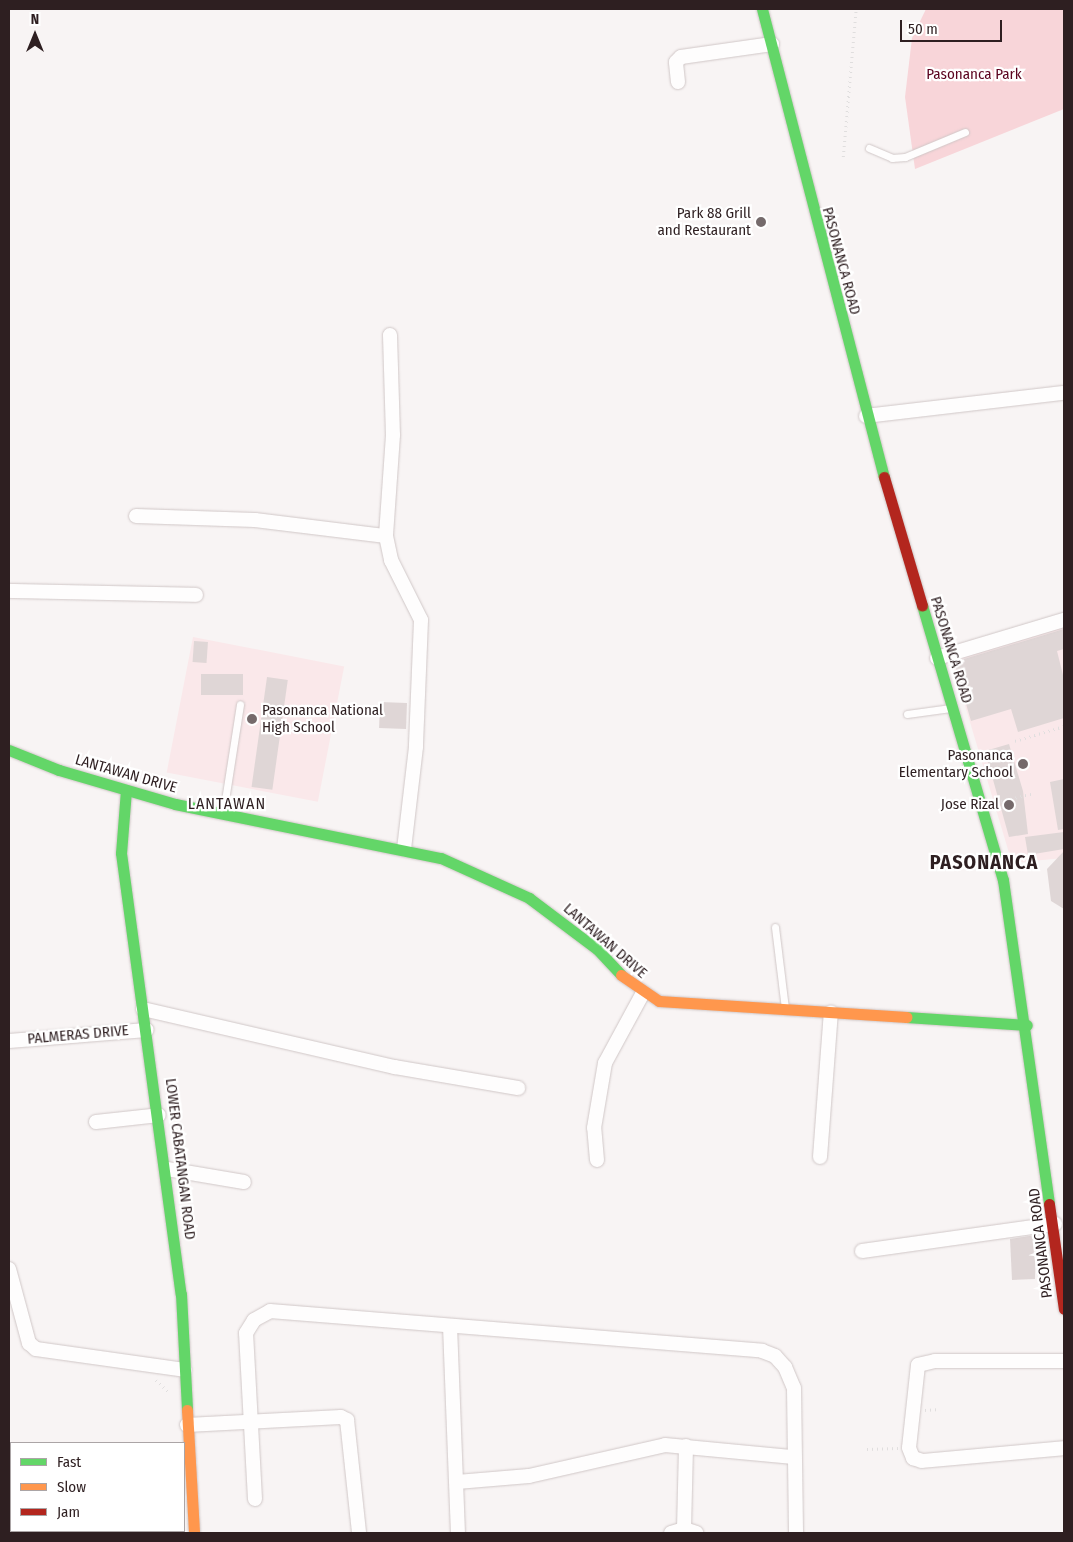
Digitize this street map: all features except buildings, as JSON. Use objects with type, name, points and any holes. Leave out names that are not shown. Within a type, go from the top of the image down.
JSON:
[{"type":"street","name":"PASONANCA ROAD","points":[[762,9],[866,416],[1003,880],[1027,1026],[1055,1224],[1064,1309]]},
{"type":"street","points":[[678,82],[676,62],[681,57],[772,44]]},
{"type":"street","points":[[390,335],[393,435],[386,536],[391,560],[421,620],[416,747],[404,849]]},
{"type":"street","points":[[866,416],[1063,393]]},
{"type":"street","points":[[136,516],[256,520],[386,536]]},
{"type":"street","points":[[9,591],[196,595]]},
{"type":"street","points":[[937,658],[1064,620]]},
{"type":"street","name":"LANTAWAN DRIVE","points":[[9,750],[126,790],[223,815],[404,849],[449,862],[529,898],[597,949],[643,993],[659,1001],[785,1008],[1027,1026]]},
{"type":"street","name":"LOWER CABATANGAN ROAD","points":[[126,790],[121,854],[167,1169],[181,1294],[194,1533]]},
{"type":"street","points":[[597,1160],[594,1128],[605,1063],[643,993]]},
{"type":"street","points":[[143,1009],[376,1063],[518,1088]]},
{"type":"street","points":[[820,1157],[831,1012]]},
{"type":"street","name":"PALMERAS DRIVE","points":[[9,1041],[147,1030]]},
{"type":"street","points":[[96,1122],[159,1115]]},
{"type":"street","points":[[167,1169],[244,1182]]},
{"type":"street","points":[[862,1251],[1055,1224]]},
{"type":"street","points":[[9,1269],[29,1343],[36,1349],[184,1370]]},
{"type":"street","points":[[255,1499],[246,1333],[254,1320],[270,1311],[762,1351],[785,1367],[794,1388],[793,1457],[796,1533]]},
{"type":"street","points":[[450,1326],[458,1533]]},
{"type":"street","points":[[1064,1361],[934,1360],[918,1366],[908,1448],[913,1458],[922,1461],[1064,1448]]},
{"type":"street","points":[[187,1425],[250,1421],[347,1420],[358,1533]]},
{"type":"street","points":[[457,1482],[530,1476],[643,1448],[686,1446],[793,1457]]},
{"type":"street","points":[[684,1532],[686,1446]]},
{"type":"lane","points":[[868,148],[892,158],[905,156],[966,132]]},
{"type":"lane","points":[[223,815],[240,704]]},
{"type":"lane","points":[[907,714],[952,708]]},
{"type":"lane","points":[[775,927],[785,1008]]},
{"type":"path","points":[[843,157],[856,9]]},
{"type":"path","points":[[1015,741],[1064,726]]},
{"type":"path","points":[[994,802],[1031,794]]},
{"type":"path","points":[[147,1364],[165,1390],[186,1396]]},
{"type":"path","points":[[866,1449],[908,1448]]},
{"type":"shaded area","name":"Pasonanca Elementary School","points":[[1064,622],[1064,858],[1012,863],[950,655]]},
{"type":"shaded area","name":"Pasonanca National High School","points":[[193,637],[344,666],[318,802],[167,772]]},
{"type":"green space","name":"Pasonanca Park","points":[[926,9],[1064,9],[1064,109],[915,169],[905,97],[912,38]]},
{"type":"traffic: fast","points":[[762,9],[884,477]]},
{"type":"traffic: fast","points":[[922,605],[1003,880],[1049,1204]]},
{"type":"traffic: fast","points":[[9,750],[59,770],[175,804],[441,858],[529,898],[597,949],[621,975]]},
{"type":"traffic: fast","points":[[126,790],[121,853],[181,1294],[187,1410]]},
{"type":"traffic: fast","points":[[906,1017],[1027,1025]]},
{"type":"traffic: slow","points":[[621,975],[659,1001],[906,1017]]},
{"type":"traffic: slow","points":[[187,1410],[194,1533]]},
{"type":"traffic: jam","points":[[884,477],[922,605]]},
{"type":"traffic: jam","points":[[1049,1204],[1064,1309]]},
{"type":"place","name":"Park 88 Grill and Restaurant","points":[[761,222]]},
{"type":"place","name":"Pasonanca National High School","points":[[252,719]]},
{"type":"place","name":"Pasonanca Elementary School","points":[[1023,764]]},
{"type":"place","name":"Jose Rizal","points":[[1009,805]]},
{"type":"district","name":"LANTAWAN","points":[[227,804]]},
{"type":"district","name":"PASONANCA","points":[[984,862]]}]
